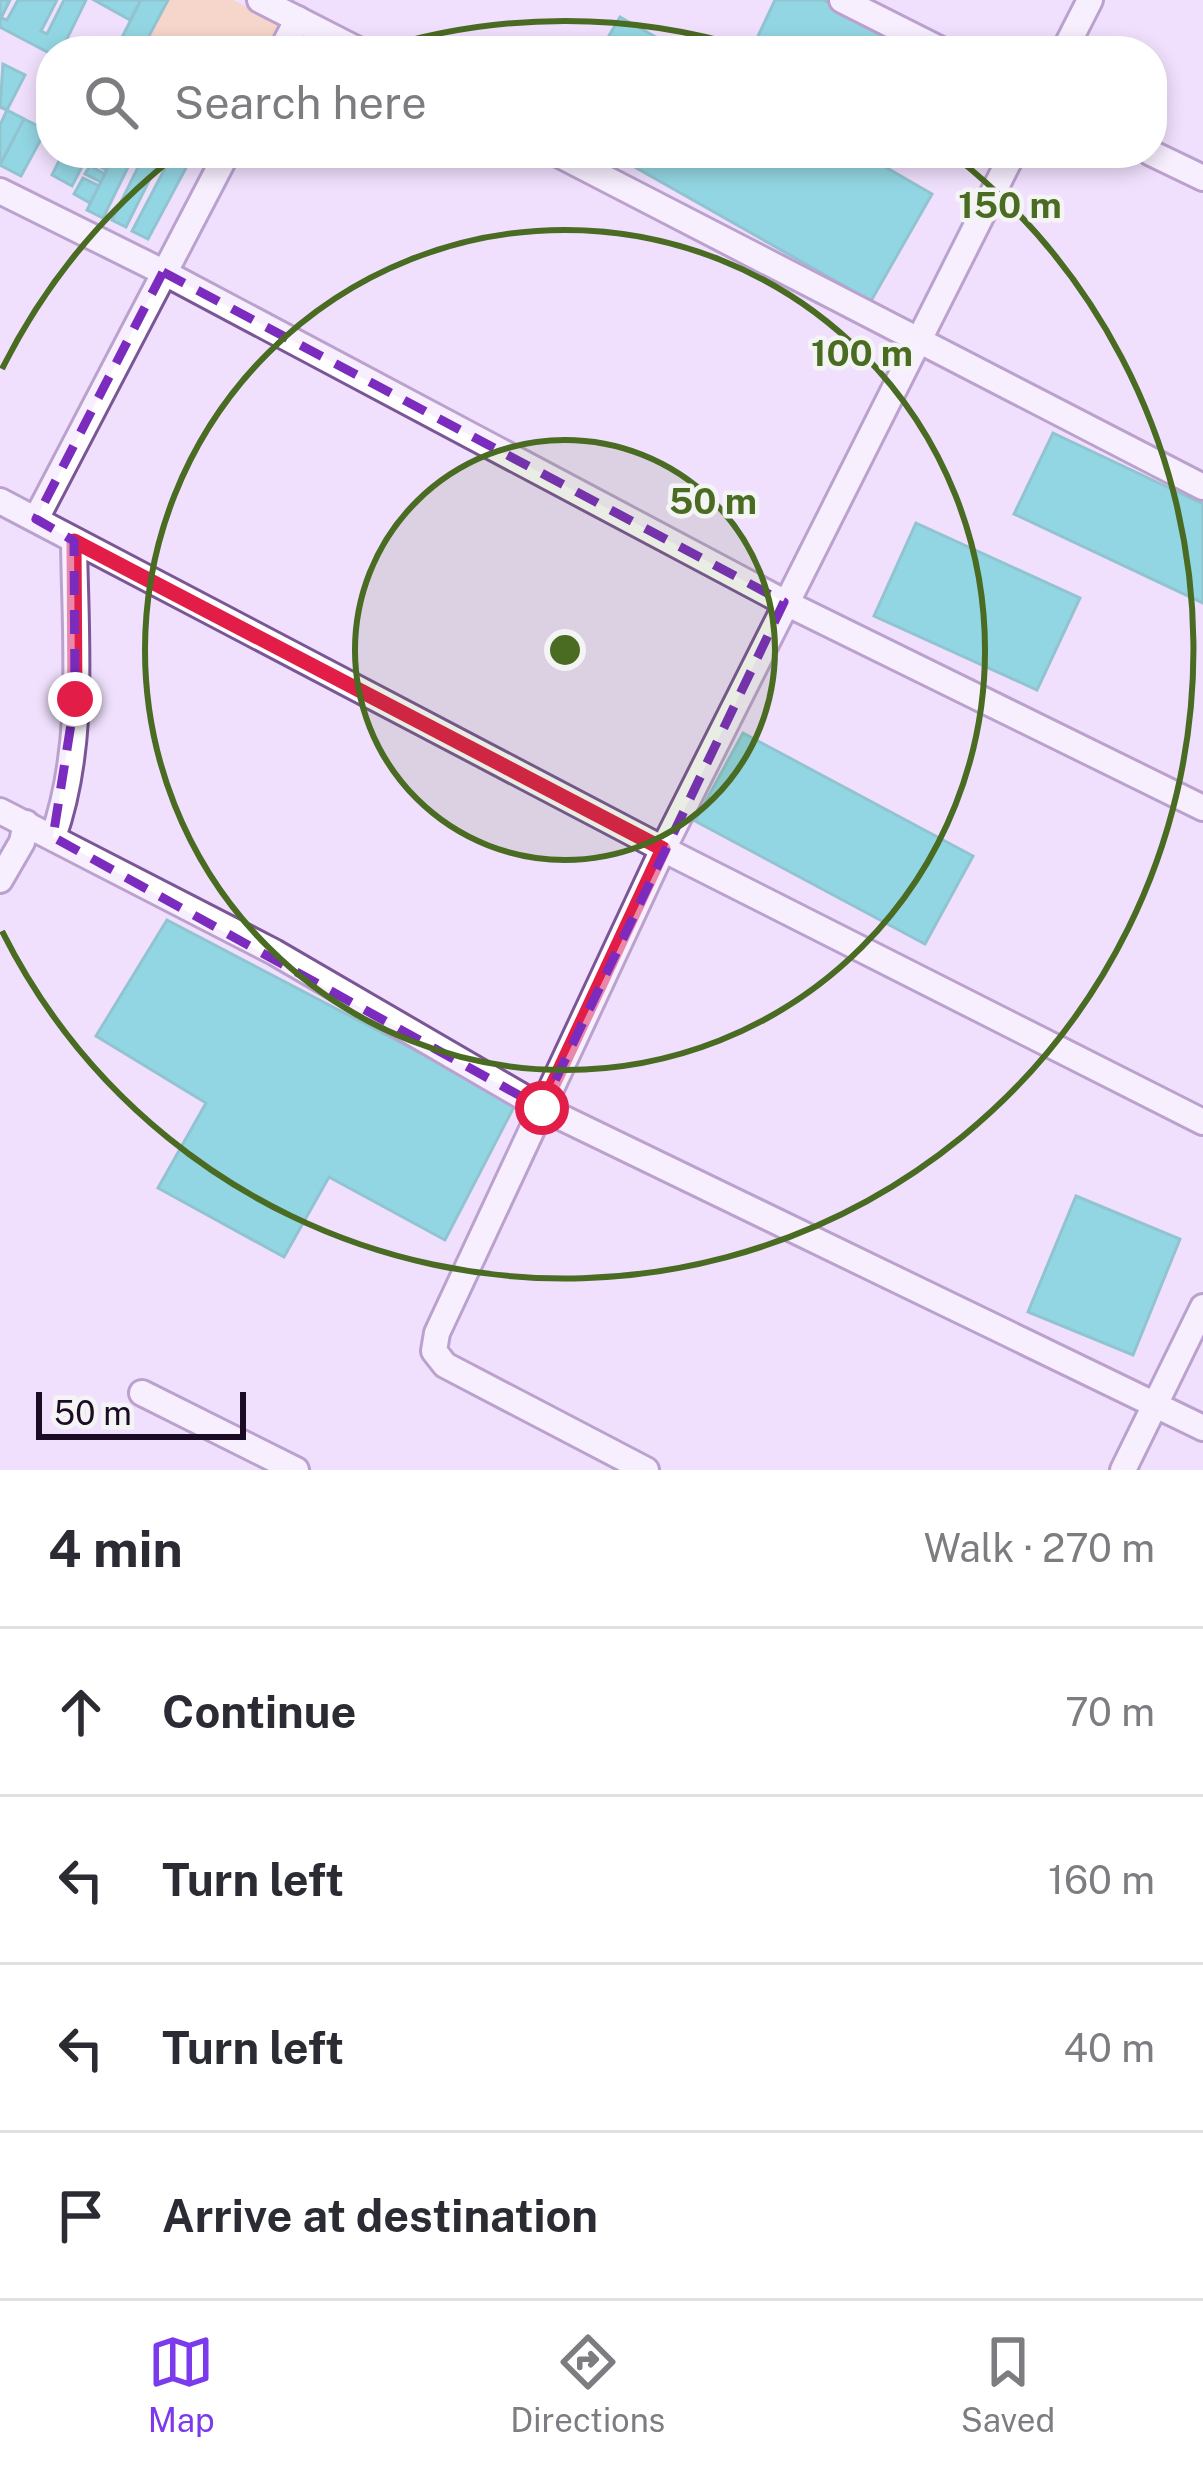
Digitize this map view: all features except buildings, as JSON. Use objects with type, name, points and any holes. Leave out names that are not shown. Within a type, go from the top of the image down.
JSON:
[{"type":"street","points":[[260,0],[331,36]]},
{"type":"street","points":[[842,0],[913,36]]},
{"type":"street","points":[[1072,36],[1090,0]]},
{"type":"street","points":[[289,36],[298,19]]},
{"type":"street","points":[[1167,161],[1203,178]]},
{"type":"street","points":[[36,519],[219,168]]},
{"type":"street","points":[[585,168],[1203,487]]},
{"type":"street","points":[[646,1470],[445,1365],[434,1352],[436,1333],[663,849],[1005,168]]},
{"type":"street","points":[[0,191],[163,272],[784,602],[1203,808]]},
{"type":"street","points":[[0,501],[663,849],[1203,1121]]},
{"type":"street","points":[[53,837],[70,770],[74,723],[74,541]]},
{"type":"street","points":[[0,811],[274,952],[542,1108],[1203,1428]]},
{"type":"street","points":[[0,880],[22,842],[26,823]]},
{"type":"street","points":[[1123,1470],[1203,1307]]},
{"type":"street","points":[[142,1393],[296,1470]]},
{"type":"highlighted area","points":[[163,272],[784,602],[542,1108],[53,837],[75,699],[74,541],[36,519]]},
{"type":"shaded area","points":[[168,0],[233,0],[280,24],[274,36],[149,36]]},
{"type":"route","points":[[75,699],[74,541],[663,849],[542,1108]]}]
